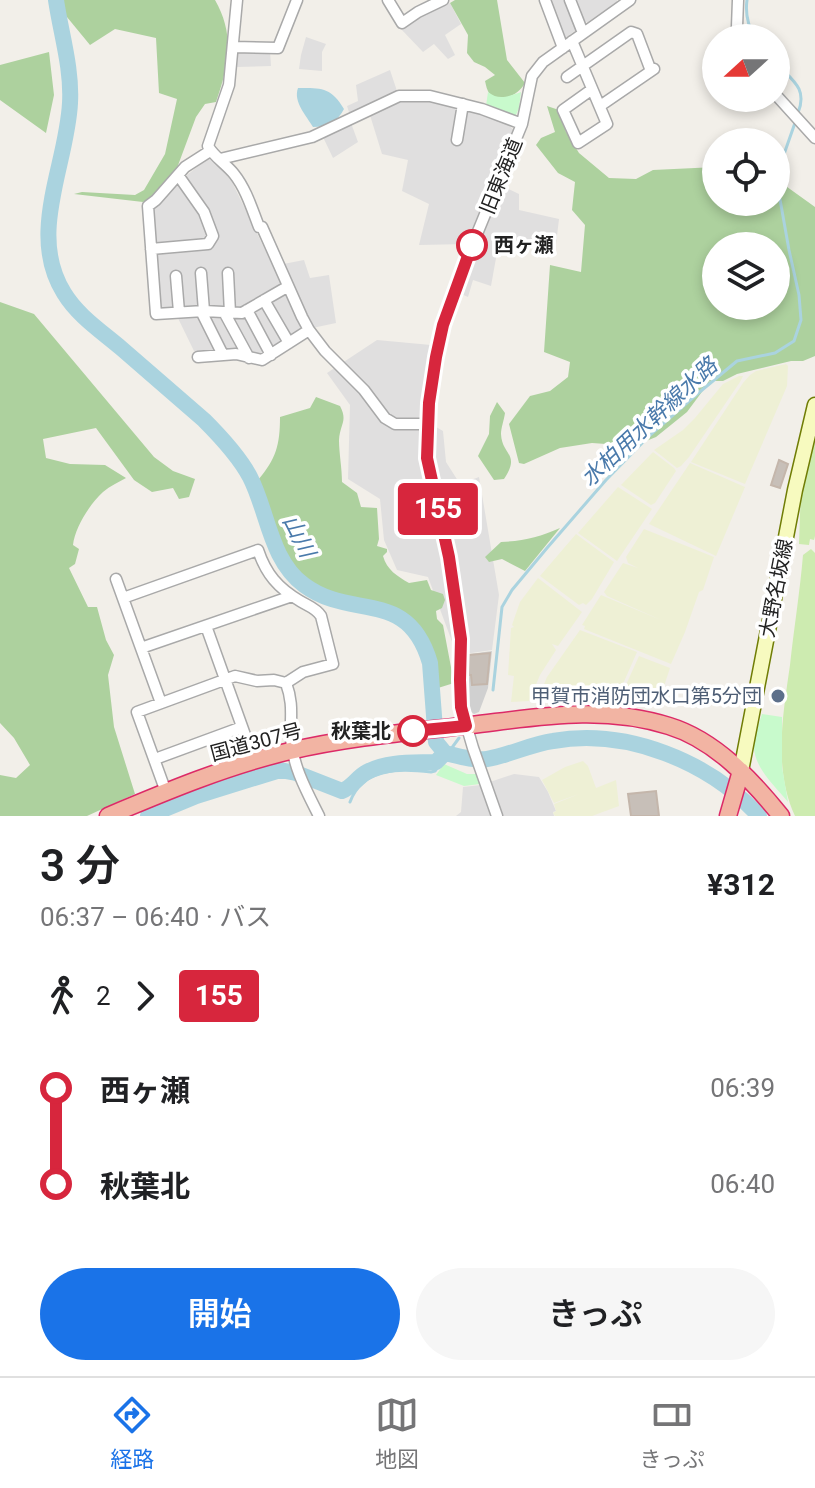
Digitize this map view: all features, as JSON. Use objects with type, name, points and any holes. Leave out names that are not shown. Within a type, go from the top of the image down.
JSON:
[{"type":"highway","name":"国道307号","points":[[108,816],[209,775],[293,750],[445,727],[550,714],[589,713],[637,717],[683,732],[715,750],[739,777],[758,787],[781,816]]},
{"type":"highway","points":[[729,813],[739,777]]},
{"type":"main road","name":"大野名坂線","points":[[739,777],[795,490],[815,405]]},
{"type":"street","points":[[237,0],[229,85],[211,133],[210,151],[243,186],[287,287],[309,330],[325,351],[364,390],[385,418],[395,424],[429,424]]},
{"type":"street","points":[[233,47],[278,48],[297,0]]},
{"type":"street","points":[[388,0],[402,23],[443,0]]},
{"type":"street","points":[[545,0],[563,48]]},
{"type":"street","points":[[570,0],[583,33]]},
{"type":"street","points":[[737,24],[738,0]]},
{"type":"street","name":"旧東海道","points":[[497,816],[461,707],[461,639],[449,557],[427,458],[432,379],[454,290],[522,124],[532,76],[538,66],[626,1]]},
{"type":"street","points":[[567,77],[631,32],[637,34],[653,70],[600,106]]},
{"type":"street","points":[[572,41],[607,124],[578,143],[563,110],[591,90]]},
{"type":"street","points":[[220,159],[312,137],[399,96],[430,96],[482,109],[522,124]]},
{"type":"street","points":[[457,140],[463,104]]},
{"type":"street","points":[[790,110],[815,138]]},
{"type":"street","points":[[210,151],[185,167],[148,206],[156,314],[203,311],[238,313],[287,287]]},
{"type":"street","points":[[151,249],[208,244],[213,236],[204,212],[178,175]]},
{"type":"street","points":[[201,273],[203,311],[223,355]]},
{"type":"street","points":[[228,273],[227,312],[249,358]]},
{"type":"street","points":[[176,276],[179,312]]},
{"type":"street","points":[[264,300],[289,343]]},
{"type":"street","points":[[247,310],[271,355]]},
{"type":"street","points":[[198,357],[236,354],[262,360],[309,330]]},
{"type":"street","points":[[123,598],[258,550],[264,568],[276,583],[317,610],[321,616],[333,664],[303,672],[286,683],[235,676],[137,712],[166,792]]},
{"type":"street","points":[[116,579],[161,703]]},
{"type":"street","points":[[141,648],[292,596]]},
{"type":"street","points":[[206,626],[254,760]]},
{"type":"street","points":[[286,683],[292,703],[291,741],[299,775],[319,816]]},
{"type":"street","points":[[155,759],[242,727]]},
{"type":"shaded area","points":[[548,0],[568,0],[576,30],[564,39]]},
{"type":"shaded area","points":[[574,0],[617,2],[588,22],[581,21]]},
{"type":"shaded area","points":[[450,3],[461,24],[445,35],[455,55],[448,59],[434,44],[423,52],[401,29],[418,17]]},
{"type":"shaded area","points":[[306,37],[326,44],[322,52],[322,71],[299,69]]},
{"type":"shaded area","points":[[238,49],[270,51],[271,66],[237,67]]},
{"type":"shaded area","points":[[390,70],[398,94],[350,115],[347,106],[358,101],[356,85]]},
{"type":"shaded area","points":[[424,99],[455,106],[459,111],[453,144],[461,145],[464,111],[468,109],[504,121],[515,131],[467,244],[419,245],[429,204],[402,191],[408,160],[382,154],[369,112],[402,101]]},
{"type":"shaded area","points":[[351,123],[358,142],[333,158],[323,137]]},
{"type":"shaded area","points":[[211,156],[232,182],[273,266],[304,260],[310,278],[329,275],[336,323],[303,330],[266,356],[194,351],[174,310],[161,310],[154,208],[172,187]]},
{"type":"shaded area","points":[[502,186],[519,194],[519,210],[559,219],[556,244],[507,240],[498,247],[491,286],[473,280],[468,297],[459,293]]},
{"type":"shaded area","points":[[377,340],[431,345],[424,420],[443,431],[446,462],[460,484],[479,477],[499,595],[492,650],[457,655],[428,577],[397,570],[384,540],[380,499],[348,479],[350,405],[327,373]]},
{"type":"shaded area","points":[[492,651],[488,688],[479,712],[474,714],[467,701],[463,655]]},
{"type":"shaded area","points":[[514,774],[539,777],[556,811],[553,812],[554,816],[456,816],[461,812],[463,787],[481,785]]},
{"type":"green space","points":[[61,0],[215,0],[221,13],[228,50],[216,102],[205,104],[196,117],[177,168],[143,202],[74,194],[135,195],[144,190],[165,154],[177,99],[159,93],[156,38],[115,29],[90,45],[62,11]]},
{"type":"green space","points":[[455,0],[497,0],[507,60],[525,83],[519,91],[505,98],[489,93],[485,81],[495,75],[474,62],[467,53],[468,35],[450,3]]},
{"type":"green space","points":[[49,52],[54,95],[46,133],[0,100],[0,65]]},
{"type":"green space","points":[[488,92],[500,97],[521,92],[515,117],[486,106]]},
{"type":"green space","points":[[547,106],[559,110],[566,132],[579,153],[609,178],[636,179],[653,170],[702,168],[702,216],[790,216],[790,189],[815,207],[815,356],[737,374],[723,381],[710,381],[687,412],[656,437],[634,446],[592,443],[560,448],[524,464],[519,463],[509,424],[530,396],[550,391],[568,377],[570,362],[544,352],[550,265],[581,272],[585,225],[572,210],[575,182],[558,173],[536,145],[541,138],[555,132]]},
{"type":"green space","points":[[0,302],[34,314],[154,457],[173,471],[195,479],[189,497],[179,499],[173,488],[152,492],[134,480],[96,428],[43,439],[46,458],[70,464],[105,465],[126,478],[103,492],[84,516],[73,545],[79,549],[75,564],[69,568],[88,607],[97,607],[106,640],[114,655],[108,675],[114,727],[135,794],[87,816],[0,816],[0,775],[16,778],[30,765],[14,738],[0,723]]},
{"type":"green space","points":[[786,364],[787,386],[745,484],[691,462],[750,375]]},
{"type":"green space","points":[[743,376],[740,382],[681,466],[677,468],[654,450],[683,430],[723,384]]},
{"type":"green space","points":[[316,397],[340,406],[343,419],[339,440],[342,482],[357,493],[361,507],[377,508],[377,546],[387,549],[383,556],[387,565],[409,583],[427,580],[431,590],[443,594],[445,600],[442,608],[436,611],[437,619],[443,625],[454,683],[438,688],[433,651],[421,630],[406,616],[388,607],[329,593],[310,585],[294,572],[283,557],[258,480],[276,451],[280,417],[310,408]]},
{"type":"green space","points":[[497,402],[505,413],[501,434],[511,464],[504,479],[494,480],[478,456],[489,434],[490,416]]},
{"type":"green space","points":[[815,431],[815,536],[814,540],[810,539],[809,545],[799,544],[801,486]]},
{"type":"green space","points":[[653,452],[676,471],[651,505],[621,485]]},
{"type":"green space","points":[[690,463],[745,487],[716,556],[649,524]]},
{"type":"green space","points":[[618,487],[652,509],[617,561],[578,533]]},
{"type":"green space","points":[[560,528],[525,571],[502,559],[489,562],[485,557],[501,542],[531,538]]},
{"type":"green space","points":[[644,529],[714,557],[671,664],[584,629],[582,625],[601,595],[661,620],[604,592],[623,563],[638,568],[628,563],[626,557]]},
{"type":"green space","points":[[576,534],[614,562],[586,605],[579,605],[540,576]]},
{"type":"green space","points":[[811,549],[815,553],[815,816],[795,816],[784,779],[783,722],[803,555]]},
{"type":"green space","points":[[538,578],[582,612],[558,646],[552,644],[556,650],[540,675],[529,701],[511,702],[514,676],[508,675],[511,628],[514,627],[512,625],[520,602]]},
{"type":"green space","points":[[580,630],[637,652],[619,693],[602,699],[544,701],[539,696],[547,677]]},
{"type":"green space","points":[[639,656],[670,668],[658,704],[621,696]]},
{"type":"green space","points":[[762,714],[782,717],[782,767],[788,802],[757,762],[754,746]]},
{"type":"green space","points":[[583,761],[596,788],[616,780],[619,806],[592,816],[555,816],[554,804],[579,794],[554,803],[542,780]]},
{"type":"green space","points":[[444,764],[467,774],[476,774],[480,784],[464,786],[436,775]]},
{"type":"water","points":[[298,88],[325,90],[335,96],[344,109],[332,122],[313,127],[299,103]]},
{"type":"building","points":[[779,460],[788,464],[780,488],[771,485]]},
{"type":"building","points":[[490,653],[487,684],[472,685],[469,655]]},
{"type":"building","points":[[656,791],[659,816],[631,816],[628,794]]},
{"type":"waterway","name":"山川","points":[[56,0],[68,64],[70,103],[52,199],[49,247],[64,293],[83,316],[204,420],[229,447],[250,477],[277,549],[293,575],[322,596],[393,614],[408,624],[420,639],[430,663],[436,742],[445,753],[487,759],[545,743],[581,738],[637,745],[665,753],[716,779],[759,816]]},
{"type":"waterway","name":"水柏用水幹線水路","points":[[747,0],[749,24]]},
{"type":"waterway","name":"水柏用水幹線水路","points":[[790,77],[800,91],[798,113]]},
{"type":"waterway","name":"水柏用水幹線水路","points":[[493,690],[502,607],[547,548],[606,480],[650,435],[696,395],[737,361],[775,353],[794,341],[801,320],[799,295],[776,177],[796,120]]},
{"type":"waterway","name":"水柏用水幹線水路","points":[[350,802],[356,790],[373,776],[407,770],[435,771],[459,738]]},
{"type":"waterway","points":[[148,816],[196,796],[280,770],[342,791],[375,768],[401,763],[436,762],[445,753]]},
{"type":"bus line","name":"155","points":[[413,731],[466,726],[461,707],[461,639],[449,557],[427,458],[429,403],[436,357],[454,290],[472,245]]},
{"type":"place","name":"西ヶ瀬","points":[[472,245]]},
{"type":"place","name":"甲賀市消防団水口第5分団","points":[[778,696]]},
{"type":"place","name":"秋葉北","points":[[413,731]]}]
